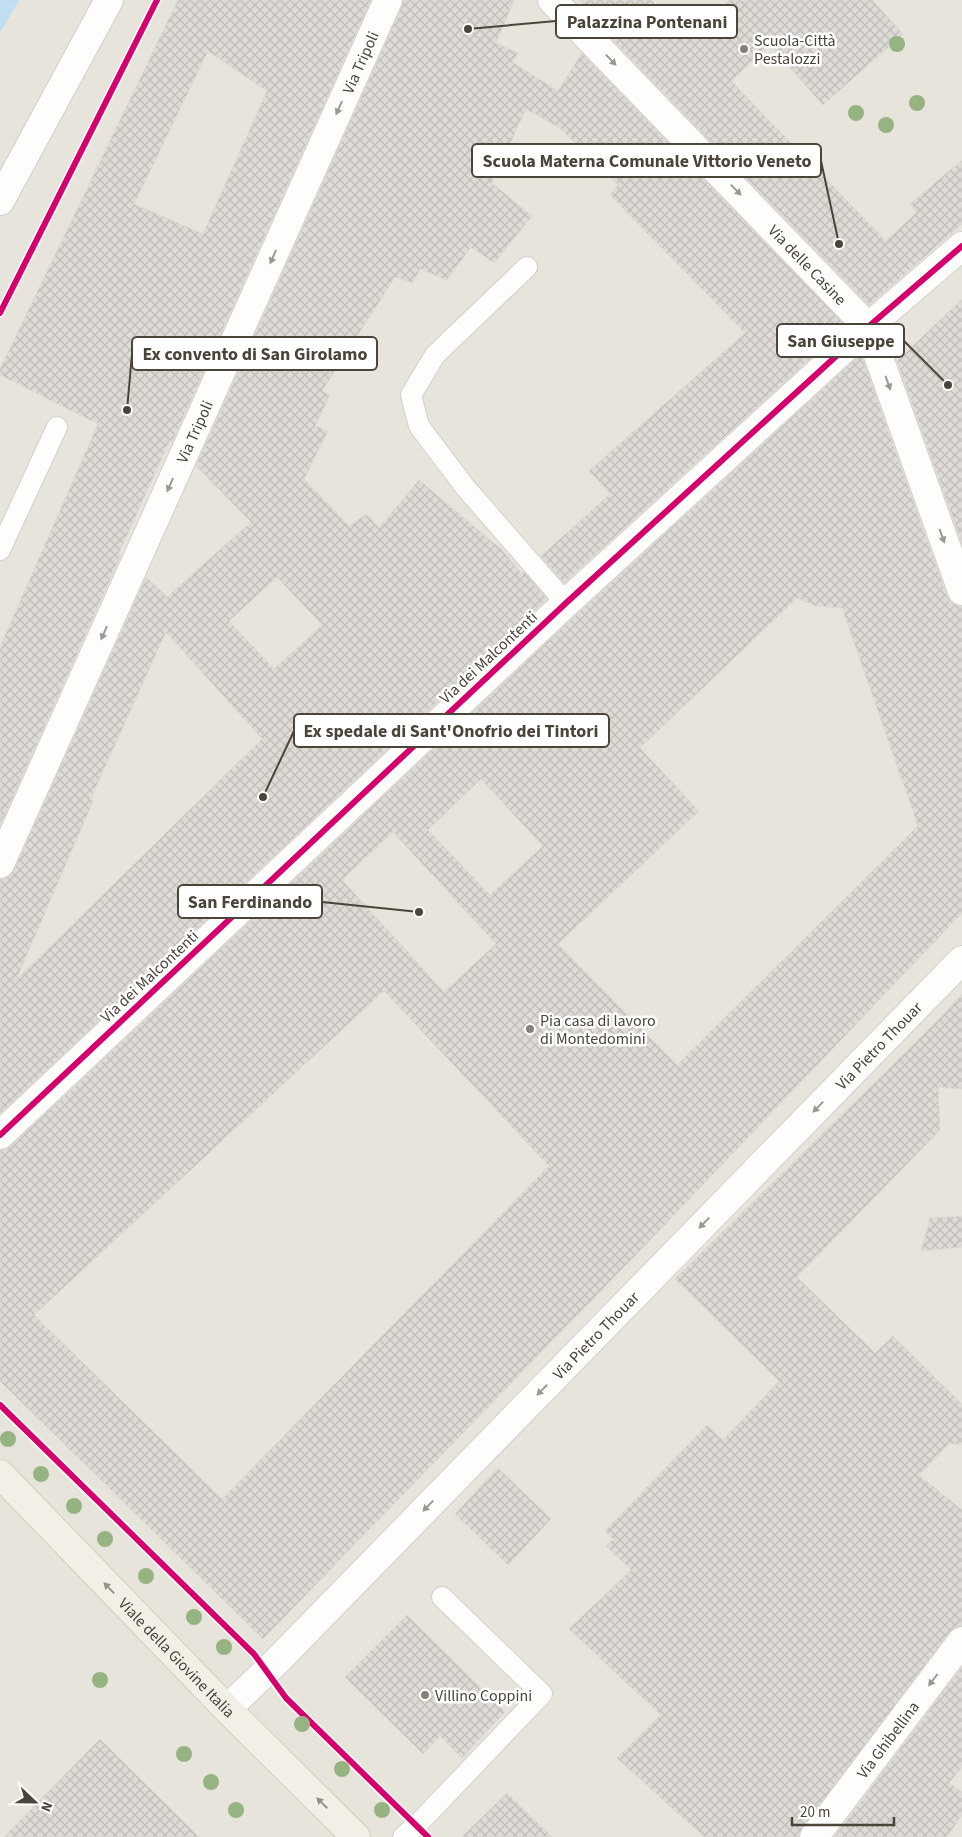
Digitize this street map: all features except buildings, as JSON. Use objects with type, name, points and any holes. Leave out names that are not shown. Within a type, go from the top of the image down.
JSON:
[{"type":"main road","name":"Viale della Giovine Italia","points":[[0,1474],[227,1709],[356,1837]]},
{"type":"street","points":[[0,201],[109,0]]},
{"type":"street","name":"Via Tripoli","points":[[0,864],[388,0]]},
{"type":"street","name":"Via delle Casine","points":[[552,0],[868,327],[962,590]]},
{"type":"street","name":"Via dei Malcontenti","points":[[0,1135],[566,603],[868,327],[962,246]]},
{"type":"street","name":"Via Pietro Thouar","points":[[227,1709],[283,1655],[962,960]]},
{"type":"street","name":"Via Ghibellina","points":[[814,1837],[962,1641]]},
{"type":"lane","points":[[527,267],[435,355],[411,396],[419,426],[465,487],[566,603]]},
{"type":"lane","points":[[0,550],[57,426]]},
{"type":"lane","points":[[403,1837],[416,1826],[542,1694],[442,1597]]},
{"type":"shaded area","points":[[0,0],[962,0],[962,1837],[0,1837]]},
{"type":"water","points":[[0,0],[19,0],[0,33]]},
{"type":"cycle path","points":[[0,313],[157,0]]},
{"type":"cycle path","points":[[0,1135],[566,603],[868,327],[962,246]]},
{"type":"cycle path","points":[[0,1405],[254,1654],[286,1698],[428,1837]]},
{"type":"place","name":"Palazzina Pontenani","points":[[468,29]]},
{"type":"place","name":"Scuola-Città Pestalozzi","points":[[744,49]]},
{"type":"place","name":"Scuola Materna Comunale Vittorio Veneto","points":[[839,244]]},
{"type":"place","name":"San Giuseppe","points":[[948,385]]},
{"type":"place","name":"Ex convento di San Girolamo","points":[[127,410]]},
{"type":"place","name":"Ex spedale di Sant'Onofrio dei Tintori","points":[[263,797]]},
{"type":"place","name":"San Ferdinando","points":[[419,912]]},
{"type":"place","name":"Pia casa di lavoro di Montedomini","points":[[530,1029]]},
{"type":"place","name":"Villino Coppini","points":[[425,1695]]}]
